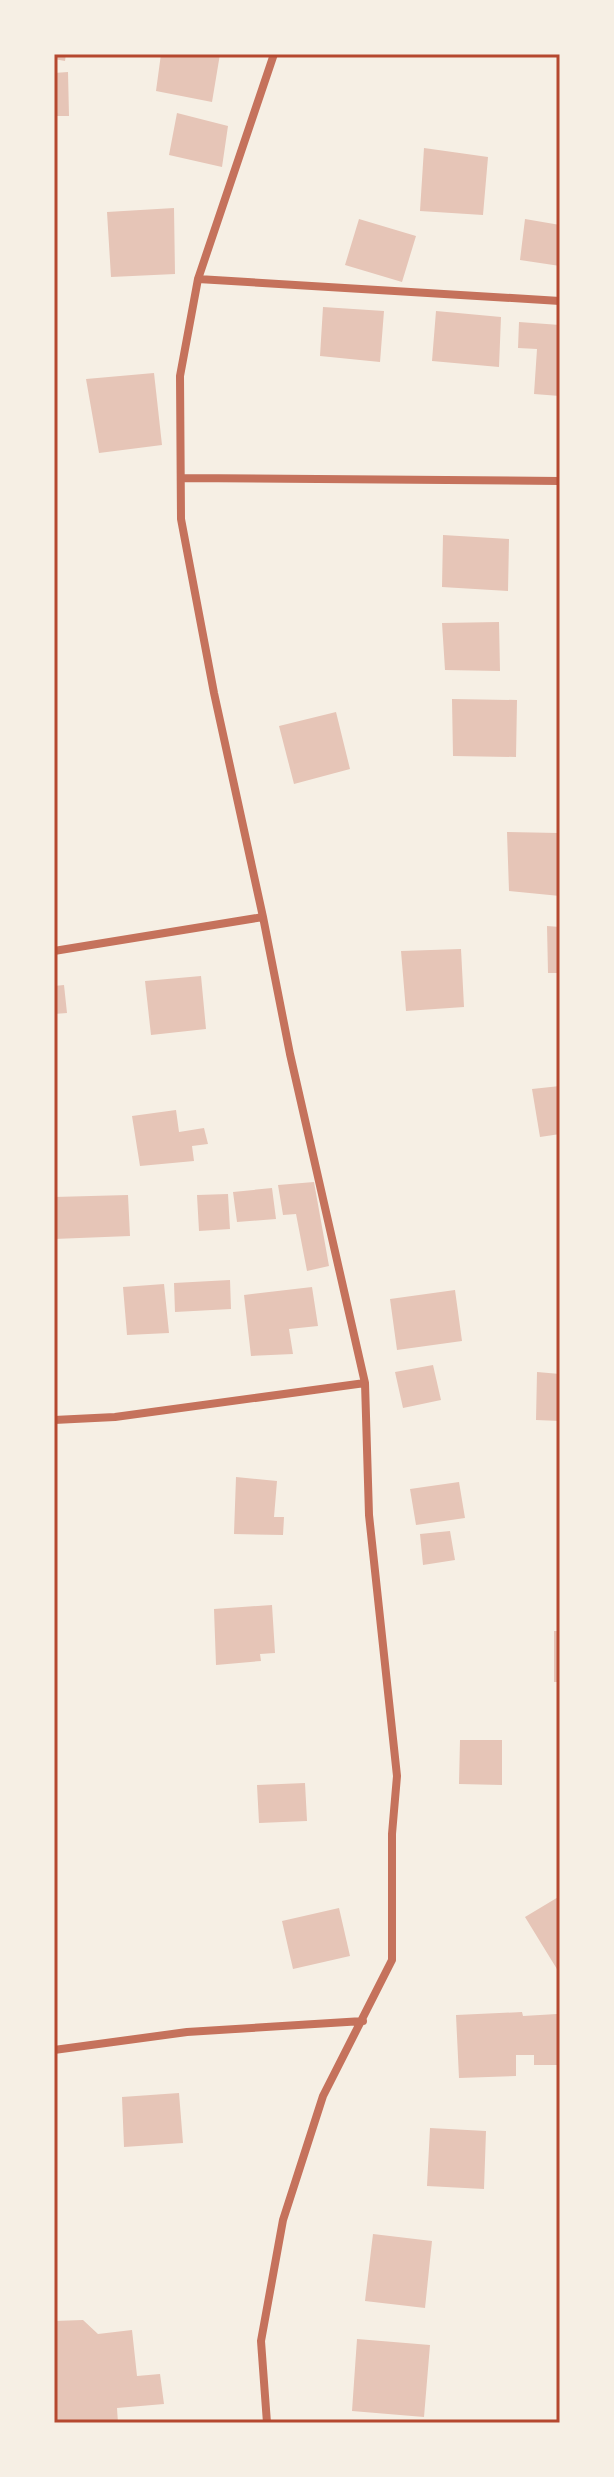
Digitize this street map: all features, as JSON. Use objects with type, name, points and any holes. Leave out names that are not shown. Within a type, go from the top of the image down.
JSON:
[{"type":"street","points":[[267,2423],[261,2341],[283,2220],[323,2096],[392,1960],[392,1834],[397,1776],[369,1515],[365,1383],[290,1054],[214,693],[181,519],[180,376],[198,279],[274,54]]},
{"type":"street","points":[[198,279],[560,301]]},
{"type":"street","points":[[181,478],[560,481]]},
{"type":"street","points":[[54,951],[263,917]]},
{"type":"street","points":[[54,1420],[115,1417],[365,1383]]},
{"type":"street","points":[[54,2050],[187,2032],[363,2021]]},
{"type":"building","points":[[54,54],[66,54],[65,61],[54,59]]},
{"type":"building","points":[[161,54],[220,54],[212,102],[156,91]]},
{"type":"building","points":[[68,72],[69,116],[54,116],[54,73]]},
{"type":"building","points":[[177,113],[228,126],[222,167],[169,155]]},
{"type":"building","points":[[424,148],[488,157],[483,215],[420,211]]},
{"type":"building","points":[[174,208],[175,274],[111,277],[107,212]]},
{"type":"building","points":[[359,219],[416,236],[402,282],[345,265]]},
{"type":"building","points":[[525,219],[560,225],[560,266],[520,260]]},
{"type":"building","points":[[323,307],[384,311],[380,362],[320,356]]},
{"type":"building","points":[[436,311],[501,317],[499,367],[432,361]]},
{"type":"building","points":[[519,322],[560,325],[560,396],[534,394],[537,349],[518,348]]},
{"type":"building","points":[[154,373],[162,445],[99,453],[86,379]]},
{"type":"building","points":[[443,535],[509,539],[508,591],[442,587]]},
{"type":"building","points":[[499,622],[500,671],[445,670],[442,623]]},
{"type":"building","points":[[452,699],[517,700],[516,757],[453,756]]},
{"type":"building","points":[[336,712],[350,769],[294,784],[279,726]]},
{"type":"building","points":[[507,832],[558,833],[560,896],[509,891]]},
{"type":"building","points":[[547,926],[560,927],[560,973],[548,973]]},
{"type":"building","points":[[461,949],[464,1007],[406,1011],[401,951]]},
{"type":"building","points":[[201,976],[206,1029],[151,1035],[145,981]]},
{"type":"building","points":[[64,985],[67,1013],[54,1014],[54,986]]},
{"type":"building","points":[[560,1086],[560,1134],[540,1137],[532,1089]]},
{"type":"building","points":[[176,1110],[179,1132],[204,1128],[208,1144],[192,1146],[194,1161],[140,1166],[132,1116]]},
{"type":"building","points":[[314,1182],[329,1266],[307,1271],[296,1214],[283,1215],[278,1185]]},
{"type":"building","points":[[272,1188],[276,1219],[237,1222],[233,1192]]},
{"type":"building","points":[[228,1194],[230,1229],[199,1231],[197,1195]]},
{"type":"building","points":[[128,1195],[130,1236],[54,1239],[54,1197]]},
{"type":"building","points":[[230,1280],[231,1309],[175,1312],[174,1283]]},
{"type":"building","points":[[164,1284],[169,1333],[127,1335],[123,1287]]},
{"type":"building","points":[[312,1287],[318,1326],[289,1329],[293,1354],[251,1356],[244,1295]]},
{"type":"building","points":[[455,1290],[462,1341],[397,1350],[390,1299]]},
{"type":"building","points":[[433,1365],[441,1400],[403,1408],[395,1372]]},
{"type":"building","points":[[537,1372],[560,1374],[560,1421],[536,1420]]},
{"type":"building","points":[[236,1477],[277,1481],[274,1517],[284,1517],[283,1535],[234,1534]]},
{"type":"building","points":[[459,1482],[465,1518],[416,1525],[410,1489]]},
{"type":"building","points":[[450,1531],[455,1560],[423,1565],[420,1534]]},
{"type":"building","points":[[272,1605],[275,1653],[260,1654],[261,1661],[216,1665],[214,1609]]},
{"type":"building","points":[[554,1631],[560,1631],[560,1682],[554,1682]]},
{"type":"building","points":[[460,1740],[502,1740],[502,1785],[459,1784]]},
{"type":"building","points":[[305,1783],[307,1821],[259,1823],[257,1785]]},
{"type":"building","points":[[560,1896],[560,1974],[525,1917]]},
{"type":"building","points":[[339,1908],[350,1956],[293,1969],[282,1921]]},
{"type":"building","points":[[522,2012],[523,2016],[557,2014],[560,2065],[534,2065],[534,2055],[516,2055],[516,2076],[459,2078],[456,2015]]},
{"type":"building","points":[[179,2093],[183,2143],[124,2147],[122,2097]]},
{"type":"building","points":[[430,2128],[486,2131],[484,2189],[427,2186]]},
{"type":"building","points":[[373,2234],[432,2241],[425,2308],[365,2301]]},
{"type":"building","points":[[83,2320],[98,2334],[132,2330],[137,2376],[160,2374],[164,2404],[117,2408],[118,2423],[54,2423],[54,2321]]},
{"type":"building","points":[[357,2339],[430,2345],[424,2417],[352,2411]]}]
